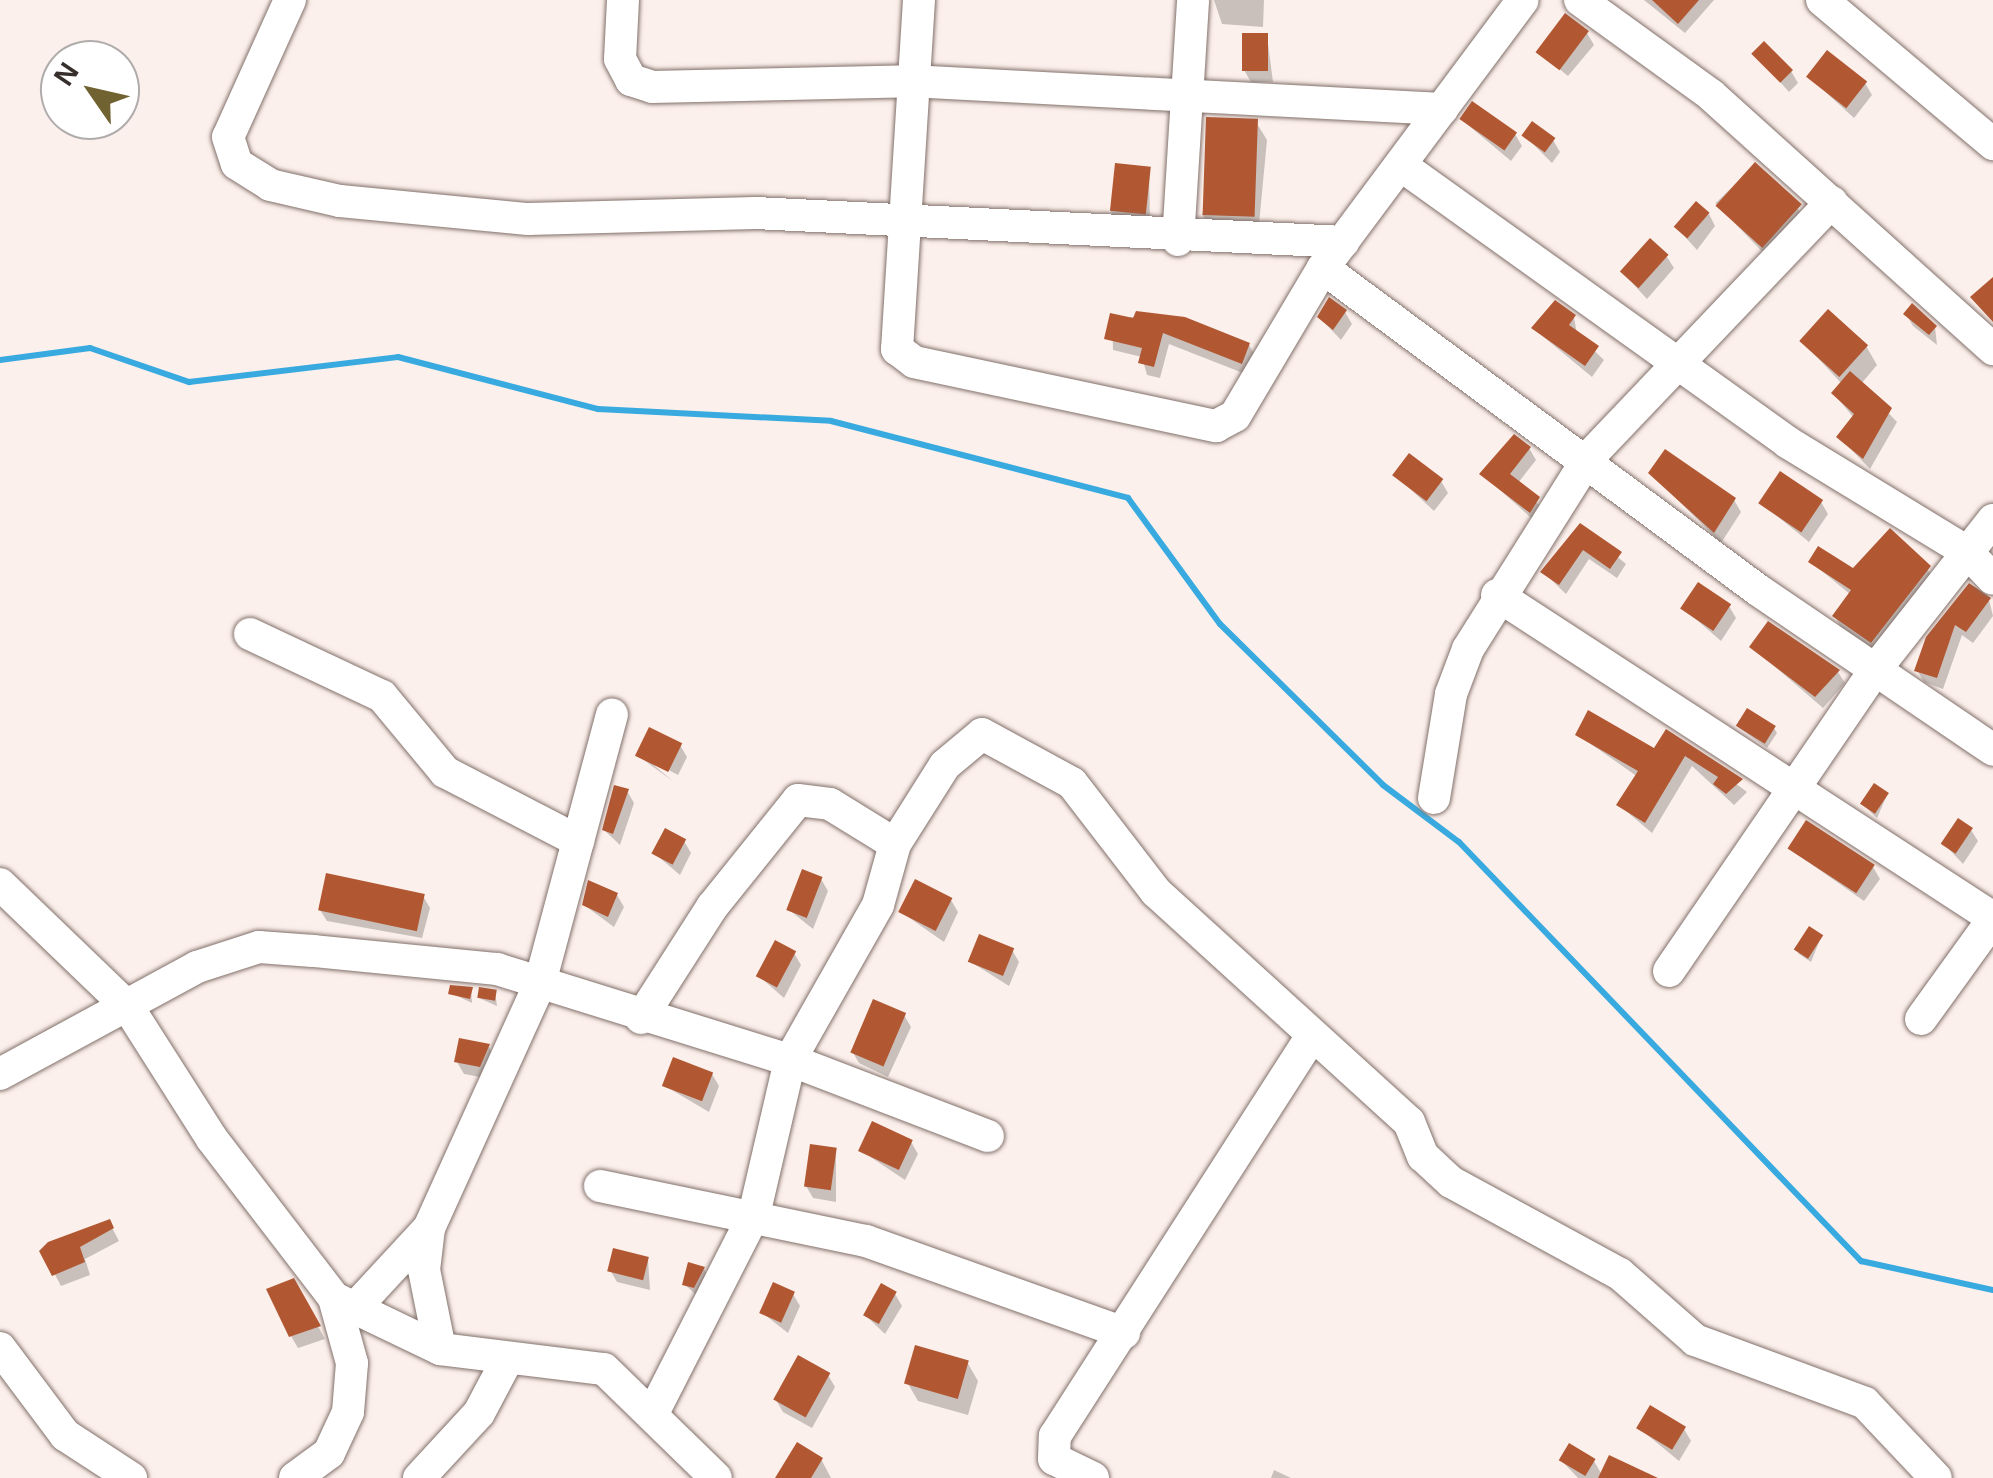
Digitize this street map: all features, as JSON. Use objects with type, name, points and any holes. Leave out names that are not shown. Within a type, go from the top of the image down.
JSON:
[{"type":"street","points":[[290,0],[228,137],[237,164],[270,185],[438,215],[907,220],[1333,255],[1589,457],[1875,670],[1993,750]]},
{"type":"street","points":[[624,0],[620,59],[631,80],[652,86],[910,82],[1188,90],[1442,109]]},
{"type":"street","points":[[919,0],[910,82],[907,220],[892,333],[914,362],[1216,426],[1235,416],[1333,255],[1523,0]]},
{"type":"street","points":[[1178,240],[1193,0]]},
{"type":"street","points":[[1580,0],[1711,95],[1993,349]]},
{"type":"street","points":[[1822,0],[1993,144]]},
{"type":"street","points":[[1402,166],[1686,363],[1788,442],[1966,552],[1993,579]]},
{"type":"street","points":[[1434,798],[1450,694],[1497,596],[1589,457],[1686,363],[1832,202]]},
{"type":"street","points":[[1668,971],[1875,670],[1993,520]]},
{"type":"street","points":[[1497,596],[1993,919],[1921,1019]]},
{"type":"street","points":[[250,634],[382,696],[445,772],[578,841]]},
{"type":"street","points":[[440,1348],[424,1270],[428,1228],[540,983],[612,715]]},
{"type":"street","points":[[652,1414],[754,1215],[790,1060],[878,905],[895,844],[945,765],[982,734],[1072,783],[1156,892],[1409,1122],[1423,1156],[1450,1182],[1620,1274],[1694,1340],[1865,1403],[1936,1478]]},
{"type":"street","points":[[641,1018],[712,908],[798,800],[830,804],[895,844]]},
{"type":"street","points":[[0,884],[128,1007],[212,1139],[344,1304],[440,1348],[506,1362],[546,1358],[604,1369],[716,1478]]},
{"type":"street","points":[[0,1074],[180,975],[259,948],[497,969],[641,1018],[790,1060],[988,1136]]},
{"type":"street","points":[[1093,1478],[1054,1459],[1052,1446],[1312,1035]]},
{"type":"street","points":[[600,1186],[866,1241],[1124,1333]]},
{"type":"street","points":[[344,1304],[428,1228]]},
{"type":"street","points":[[296,1478],[329,1452],[348,1412],[352,1363],[344,1304]]},
{"type":"street","points":[[0,1348],[65,1434],[132,1478]]},
{"type":"street","points":[[420,1478],[480,1413],[506,1362]]},
{"type":"building","points":[[1652,0],[1699,0],[1678,24]]},
{"type":"building","points":[[1565,13],[1589,31],[1559,70],[1536,52]]},
{"type":"building","points":[[1242,33],[1268,33],[1268,71],[1242,71]]},
{"type":"building","points":[[1764,41],[1793,70],[1780,83],[1751,54]]},
{"type":"building","points":[[1827,50],[1867,81],[1846,108],[1806,77]]},
{"type":"building","points":[[1472,101],[1517,133],[1504,151],[1459,119]]},
{"type":"building","points":[[1206,117],[1258,119],[1255,217],[1203,215]]},
{"type":"building","points":[[1532,121],[1555,138],[1545,153],[1521,136]]},
{"type":"building","points":[[1755,162],[1802,204],[1762,248],[1716,206]]},
{"type":"building","points":[[1115,163],[1151,167],[1146,215],[1110,211]]},
{"type":"building","points":[[1696,201],[1710,213],[1687,238],[1674,227]]},
{"type":"building","points":[[1650,238],[1669,255],[1638,288],[1620,271]]},
{"type":"building","points":[[1993,277],[1993,322],[1970,297]]},
{"type":"building","points":[[1329,297],[1347,310],[1333,330],[1317,317]]},
{"type":"building","points":[[1555,300],[1576,315],[1569,325],[1599,346],[1585,366],[1531,328]]},
{"type":"building","points":[[1912,303],[1937,326],[1929,335],[1903,314]]},
{"type":"building","points":[[1828,309],[1868,345],[1839,377],[1799,341]]},
{"type":"building","points":[[1136,311],[1185,317],[1250,343],[1242,364],[1163,333],[1154,367],[1138,363],[1142,348],[1104,339],[1110,313],[1133,318]]},
{"type":"building","points":[[1850,371],[1892,408],[1863,459],[1836,437],[1854,414],[1831,393]]},
{"type":"building","points":[[1514,434],[1531,447],[1510,474],[1540,497],[1530,513],[1479,474]]},
{"type":"building","points":[[1665,449],[1736,498],[1714,533],[1648,473]]},
{"type":"building","points":[[1409,453],[1443,479],[1426,501],[1392,475]]},
{"type":"building","points":[[1780,471],[1823,500],[1801,532],[1758,503]]},
{"type":"building","points":[[1580,523],[1622,552],[1610,569],[1583,550],[1559,585],[1540,572]]},
{"type":"building","points":[[1890,528],[1931,566],[1871,643],[1832,616],[1851,590],[1808,562],[1818,546],[1853,568]]},
{"type":"building","points":[[1698,582],[1731,604],[1713,631],[1680,609]]},
{"type":"building","points":[[1969,583],[1991,598],[1966,632],[1955,625],[1937,678],[1914,671],[1926,637]]},
{"type":"building","points":[[1768,621],[1840,670],[1815,697],[1749,647]]},
{"type":"building","points":[[1747,708],[1776,726],[1765,744],[1736,726]]},
{"type":"building","points":[[1588,710],[1654,748],[1666,729],[1743,779],[1726,794],[1713,784],[1718,777],[1685,756],[1645,823],[1616,805],[1638,771],[1575,735]]},
{"type":"building","points":[[649,727],[682,743],[668,772],[635,756]]},
{"type":"building","points":[[1874,783],[1889,793],[1875,814],[1860,804]]},
{"type":"building","points":[[614,785],[629,789],[613,834],[602,830]]},
{"type":"building","points":[[1958,818],[1973,828],[1956,854],[1941,844]]},
{"type":"building","points":[[1806,820],[1875,865],[1856,893],[1787,849]]},
{"type":"building","points":[[665,828],[686,839],[673,865],[651,854]]},
{"type":"building","points":[[802,869],[823,877],[807,918],[786,910]]},
{"type":"building","points":[[326,873],[425,894],[417,931],[318,910]]},
{"type":"building","points":[[915,879],[952,898],[936,931],[898,912]]},
{"type":"building","points":[[588,880],[618,893],[608,917],[582,905]]},
{"type":"building","points":[[1809,926],[1823,935],[1808,959],[1794,949]]},
{"type":"building","points":[[979,934],[1014,948],[1003,976],[968,962]]},
{"type":"building","points":[[775,940],[796,951],[777,987],[756,976]]},
{"type":"building","points":[[450,985],[473,987],[470,999],[448,994]]},
{"type":"building","points":[[479,987],[497,990],[495,1001],[477,998]]},
{"type":"building","points":[[873,999],[906,1013],[883,1066],[850,1052]]},
{"type":"building","points":[[459,1038],[490,1044],[480,1067],[454,1062]]},
{"type":"building","points":[[673,1057],[713,1072],[702,1101],[662,1086]]},
{"type":"building","points":[[872,1121],[913,1140],[899,1170],[858,1151]]},
{"type":"building","points":[[810,1144],[837,1148],[831,1190],[804,1187]]},
{"type":"building","points":[[110,1219],[114,1228],[80,1247],[85,1262],[52,1276],[39,1251],[48,1242]]},
{"type":"building","points":[[613,1248],[649,1257],[643,1280],[607,1271]]},
{"type":"building","points":[[688,1262],[705,1267],[694,1288],[682,1285]]},
{"type":"building","points":[[294,1278],[321,1326],[289,1337],[266,1289]]},
{"type":"building","points":[[773,1282],[795,1292],[781,1323],[759,1313]]},
{"type":"building","points":[[881,1283],[897,1292],[879,1324],[863,1315]]},
{"type":"building","points":[[915,1345],[969,1360],[958,1399],[904,1383]]},
{"type":"building","points":[[798,1355],[830,1373],[806,1418],[773,1400]]},
{"type":"building","points":[[1650,1405],[1686,1427],[1672,1450],[1636,1428]]},
{"type":"building","points":[[797,1442],[823,1458],[811,1478],[775,1478]]},
{"type":"building","points":[[1569,1443],[1596,1459],[1585,1476],[1559,1460]]},
{"type":"building","points":[[1609,1455],[1658,1478],[1598,1478]]},
{"type":"waterway","points":[[0,360],[90,348],[189,382],[398,357],[598,409],[831,421],[1128,498],[1220,624],[1383,785],[1459,842],[1861,1261],[1993,1290]]}]
